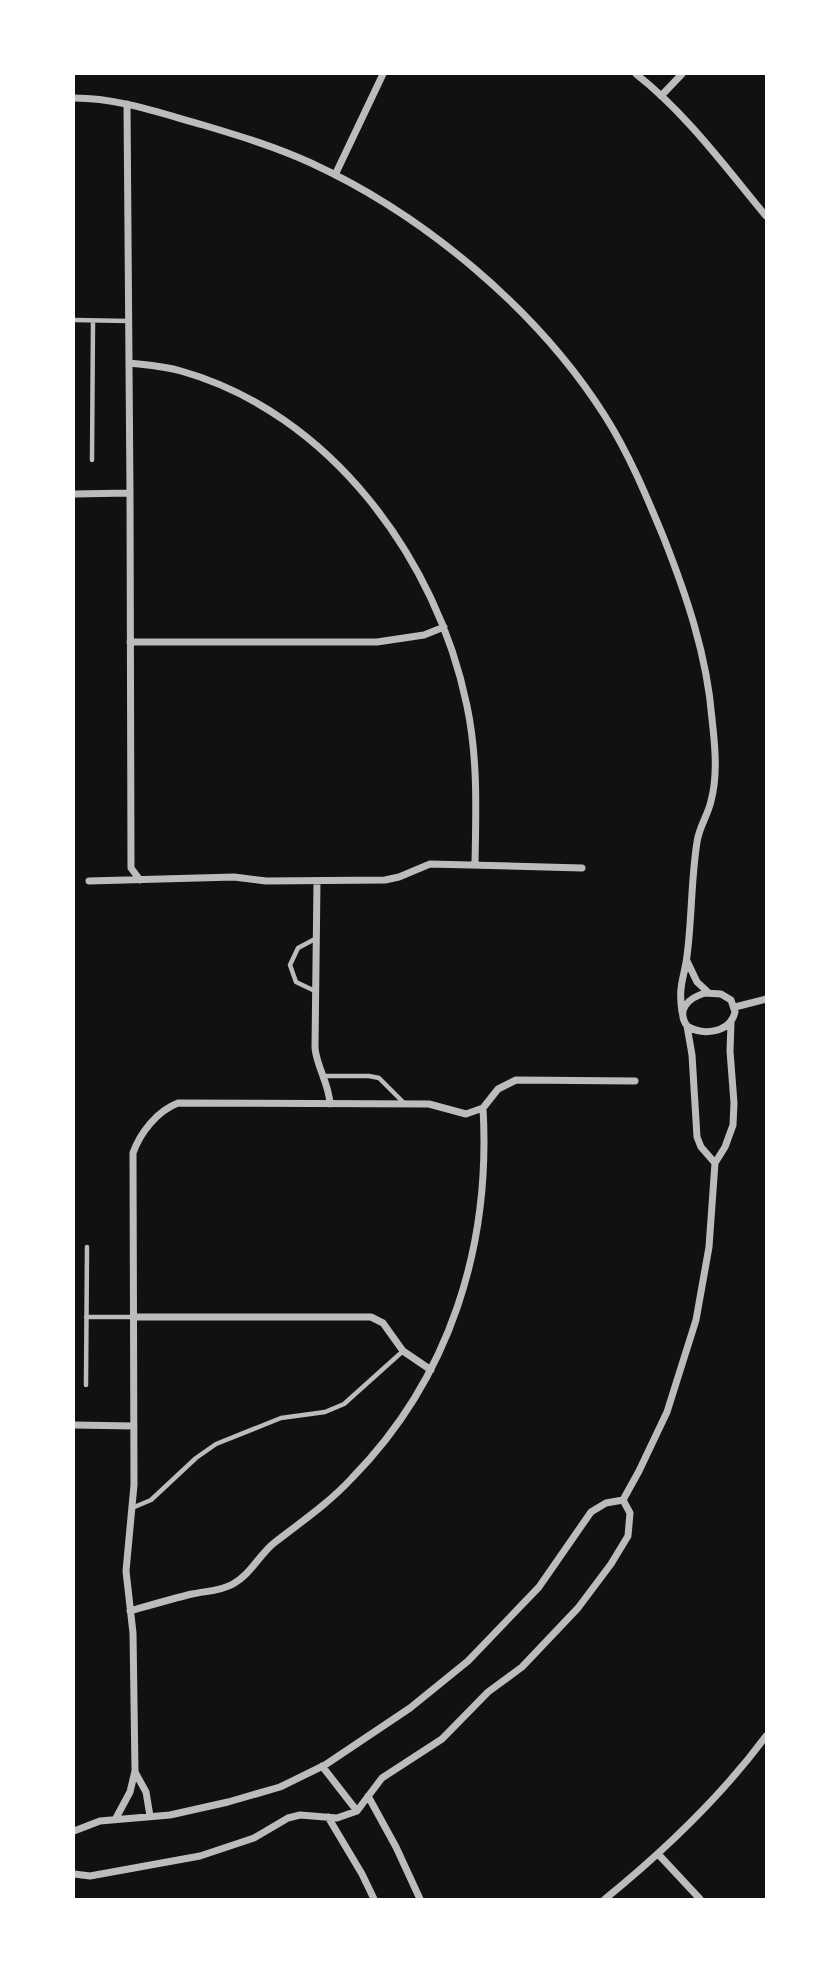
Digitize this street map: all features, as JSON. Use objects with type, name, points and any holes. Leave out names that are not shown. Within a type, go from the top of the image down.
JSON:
[{"type":"street","points":[[335,175],[383,74]]},
{"type":"street","points":[[636,74],[661,96],[706,145],[766,216]]},
{"type":"street","points":[[661,96],[682,74]]},
{"type":"street","points":[[74,98],[127,104],[251,139],[335,175],[368,193],[455,254],[527,319],[588,391],[620,441],[642,487],[689,607],[712,716],[713,792],[697,838],[687,961],[681,981],[682,1017],[687,1026],[692,1055],[697,1137],[715,1163]]},
{"type":"street","points":[[127,104],[131,868],[140,880]]},
{"type":"street","points":[[129,363],[179,370],[216,384],[282,420],[315,445],[364,494],[399,540],[415,566],[444,627],[461,678],[472,738],[477,799],[475,864]]},
{"type":"street","points":[[74,494],[130,493]]},
{"type":"street","points":[[130,642],[377,642],[424,635],[444,627]]},
{"type":"street","points":[[89,881],[234,877],[266,881],[385,880],[424,865],[582,868]]},
{"type":"street","points":[[317,881],[315,1055],[329,1090],[330,1104]]},
{"type":"street","points":[[687,961],[697,982],[709,993]]},
{"type":"street","points":[[623,1500],[663,1422],[688,1351],[709,1247],[715,1163],[725,1147],[733,1125],[730,1051],[734,1007],[726,996],[709,993],[691,999],[682,1012]]},
{"type":"street","points":[[734,1007],[766,999]]},
{"type":"street","points":[[687,1026],[706,1032],[722,1029],[731,1023]]},
{"type":"street","points":[[116,1818],[130,1792],[135,1772],[133,1633],[125,1571],[132,1508],[134,1426],[133,1153],[139,1138],[152,1122],[172,1105],[184,1102],[405,1104],[439,1106],[460,1114],[483,1108],[498,1089],[516,1080],[635,1081]]},
{"type":"street","points":[[130,1611],[177,1597],[227,1587],[242,1578],[264,1552],[329,1500],[372,1458],[407,1412],[431,1370],[457,1309],[479,1225],[484,1169],[483,1108]]},
{"type":"street","points":[[134,1317],[371,1317],[383,1323],[402,1351],[431,1370]]},
{"type":"street","points":[[74,1425],[134,1426]]},
{"type":"street","points":[[74,1831],[87,1824],[116,1818],[170,1815],[229,1802],[280,1787],[322,1766],[410,1708],[468,1661],[539,1587],[591,1512],[606,1503],[623,1500]]},
{"type":"street","points":[[74,1874],[90,1876],[200,1856],[254,1838],[294,1816],[344,1816],[357,1811],[382,1778],[442,1739],[488,1692],[522,1667],[578,1608],[628,1536],[630,1513],[623,1500]]},
{"type":"street","points":[[605,1899],[659,1855],[723,1790],[766,1736]]},
{"type":"street","points":[[322,1766],[357,1811]]},
{"type":"street","points":[[135,1772],[146,1792],[150,1816]]},
{"type":"street","points":[[368,1796],[420,1899]]},
{"type":"street","points":[[328,1817],[374,1899]]},
{"type":"street","points":[[659,1855],[700,1899]]},
{"type":"lane","points":[[74,320],[129,321]]},
{"type":"lane","points":[[92,460],[93,321]]},
{"type":"lane","points":[[315,939],[298,948],[290,965],[296,982],[315,990]]},
{"type":"lane","points":[[324,1076],[374,1076],[387,1084],[405,1104]]},
{"type":"lane","points":[[86,1385],[87,1247]]},
{"type":"lane","points":[[86,1317],[134,1317]]},
{"type":"lane","points":[[132,1508],[151,1500],[195,1458],[216,1444],[281,1418],[325,1412],[344,1404],[402,1351]]}]
